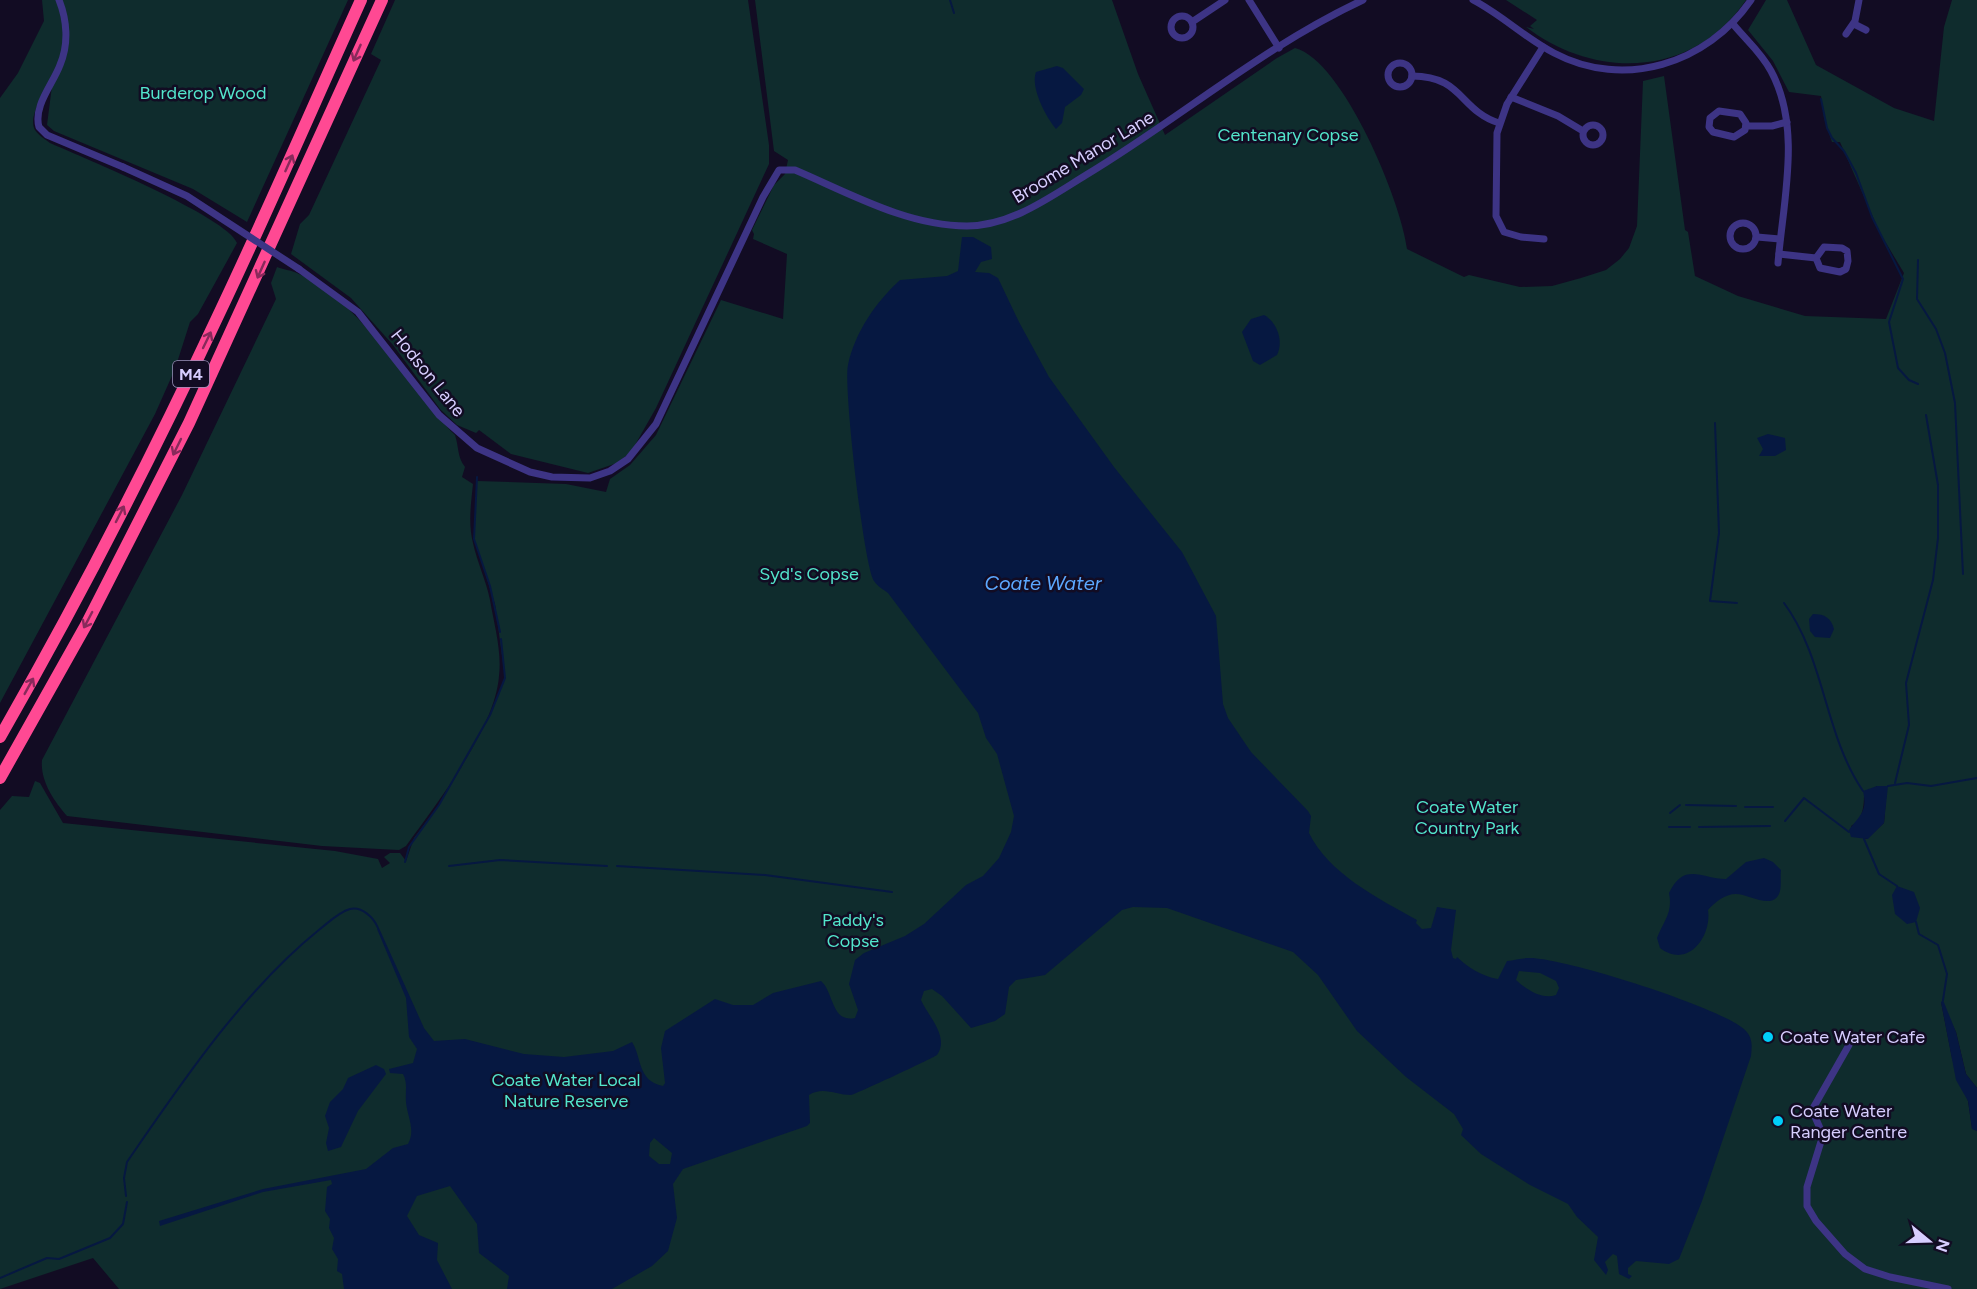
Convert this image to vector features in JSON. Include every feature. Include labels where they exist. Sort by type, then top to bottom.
[{"type":"highway","name":"M4","points":[[0,737],[73,605],[175,407],[249,252],[362,0]]},
{"type":"highway","name":"M4","points":[[0,778],[86,625],[184,433],[239,319],[382,0]]},
{"type":"street","name":"Hodson Lane","points":[[59,0],[65,21],[65,47],[61,63],[39,109],[39,127],[48,135],[187,195],[299,269],[358,312],[439,415],[477,448],[530,472],[552,477],[590,478],[620,465],[636,451],[651,432],[770,183],[779,170],[795,170]]},
{"type":"street","points":[[1192,22],[1225,0]]},
{"type":"street","points":[[1249,0],[1279,48]]},
{"type":"street","name":"Broome Manor Lane","points":[[795,170],[917,219],[950,226],[994,223],[1042,201],[1140,142],[1279,48],[1363,0]]},
{"type":"street","points":[[1473,0],[1563,58],[1592,67],[1639,70],[1658,67],[1691,55],[1722,35],[1751,0]]},
{"type":"street","points":[[1846,34],[1854,24],[1859,0]]},
{"type":"street","points":[[1733,24],[1758,50],[1772,72],[1787,122],[1788,140],[1778,263]]},
{"type":"street","points":[[1854,24],[1866,30]]},
{"type":"street","points":[[1543,47],[1511,97],[1499,123],[1496,142],[1498,222],[1508,234],[1544,239]]},
{"type":"street","points":[[1412,76],[1428,77],[1445,82],[1455,89],[1478,114],[1499,123]]},
{"type":"street","points":[[1511,97],[1558,116],[1583,131]]},
{"type":"street","points":[[1719,111],[1740,114],[1746,126],[1742,133],[1734,137],[1715,134],[1709,125],[1711,116],[1719,111]]},
{"type":"street","points":[[1746,126],[1772,126],[1787,122]]},
{"type":"street","points":[[1534,228],[1534,238]]},
{"type":"street","points":[[1757,237],[1780,238]]},
{"type":"street","points":[[1824,247],[1842,248],[1848,254],[1848,264],[1840,272],[1824,270],[1819,266],[1816,258],[1824,247]]},
{"type":"street","points":[[1779,254],[1816,258]]},
{"type":"street","points":[[1849,1045],[1812,1110],[1823,1135],[1807,1187],[1808,1211],[1856,1264],[1890,1277],[1948,1289]]},
{"type":"green space","name":"Burderop Wood","points":[[42,0],[348,0],[247,222],[193,189],[54,131],[47,125],[53,78],[38,104],[33,125],[36,132],[50,143],[152,188],[182,204],[228,232],[237,243],[198,314],[190,322],[175,369],[155,414],[0,703],[0,98],[18,73],[44,21]]},
{"type":"green space","points":[[395,0],[748,0],[769,145],[769,164],[656,408],[631,452],[617,463],[588,473],[511,454],[479,430],[476,433],[457,425],[440,409],[393,345],[351,298],[291,254],[300,224],[309,215],[381,60],[371,54]]},
{"type":"green space","points":[[755,0],[1112,0],[1138,74],[1165,135],[1295,48],[1313,58],[1332,78],[1350,105],[1382,168],[1403,228],[1407,249],[1464,277],[1469,275],[1520,287],[1552,286],[1606,270],[1629,248],[1637,226],[1643,81],[1664,76],[1685,230],[1688,232],[1695,276],[1738,296],[1805,316],[1886,319],[1904,273],[1880,233],[1840,142],[1832,142],[1824,118],[1821,96],[1789,92],[1773,61],[1748,30],[1766,0],[1787,0],[1816,65],[1894,108],[1934,121],[1944,27],[1952,0],[1977,0],[1977,1088],[1966,1074],[1956,1032],[1941,1002],[1952,1058],[1968,1101],[1972,1128],[1977,1131],[1977,1289],[119,1289],[93,1258],[0,1289],[0,810],[12,796],[29,797],[35,781],[40,783],[63,823],[335,851],[378,859],[382,868],[390,863],[384,857],[390,853],[400,853],[406,861],[414,838],[439,805],[473,747],[490,715],[505,678],[495,604],[474,539],[477,481],[566,484],[606,492],[610,479],[630,465],[656,435],[721,300],[783,319],[787,254],[753,239],[752,230],[774,185],[785,174],[788,160],[774,151]],"holes":[[[1877,786],[1887,787],[1884,823],[1867,839],[1858,837],[1851,826],[1860,816],[1864,794]]]},
{"type":"green space","points":[[1506,0],[1746,0],[1725,25],[1700,44],[1672,57],[1643,63],[1613,62],[1583,56],[1554,45],[1526,27],[1534,29],[1530,26],[1537,20]]},
{"type":"green space","points":[[277,267],[296,273],[322,287],[363,324],[455,435],[459,456],[465,467],[462,477],[473,484],[470,514],[471,536],[488,593],[499,647],[500,667],[495,697],[487,719],[463,765],[406,846],[399,850],[322,846],[67,816],[53,797],[43,776],[42,760],[182,495],[276,299],[271,283]]},
{"type":"water","points":[[1057,66],[1063,68],[1084,89],[1081,95],[1065,107],[1062,123],[1056,129],[1040,102],[1035,78],[1036,72]]},
{"type":"water","name":"Coate Water","points":[[962,237],[973,237],[991,247],[992,259],[981,262],[975,272],[989,273],[998,278],[1049,377],[1114,467],[1182,552],[1216,616],[1223,704],[1228,718],[1251,752],[1308,811],[1311,816],[1309,833],[1329,861],[1356,884],[1417,920],[1416,923],[1422,929],[1431,928],[1437,907],[1456,910],[1451,950],[1453,958],[1457,957],[1481,974],[1498,979],[1507,961],[1524,958],[1547,960],[1641,985],[1676,997],[1731,1021],[1748,1033],[1751,1042],[1751,1056],[1702,1201],[1679,1259],[1669,1264],[1636,1261],[1628,1268],[1628,1274],[1632,1276],[1629,1279],[1619,1274],[1617,1256],[1613,1254],[1605,1262],[1608,1270],[1606,1275],[1594,1260],[1598,1237],[1577,1217],[1568,1204],[1530,1185],[1481,1154],[1461,1135],[1463,1129],[1454,1114],[1406,1077],[1357,1031],[1318,975],[1293,952],[1167,908],[1133,907],[1122,910],[1045,975],[1016,980],[1009,987],[1005,1014],[995,1021],[971,1028],[942,996],[932,989],[924,991],[921,1000],[941,1041],[937,1055],[851,1095],[824,1091],[814,1092],[809,1095],[810,1123],[807,1126],[683,1169],[673,1184],[677,1218],[668,1251],[652,1266],[612,1289],[507,1289],[509,1276],[479,1253],[477,1224],[450,1186],[417,1196],[407,1216],[419,1235],[438,1243],[437,1260],[452,1289],[344,1289],[342,1274],[337,1271],[338,1259],[332,1249],[334,1238],[329,1228],[330,1219],[325,1211],[327,1187],[332,1184],[331,1180],[263,1192],[160,1226],[159,1221],[263,1189],[366,1169],[393,1148],[408,1144],[411,1128],[405,1081],[403,1074],[390,1073],[389,1069],[413,1063],[417,1049],[409,1037],[406,998],[377,929],[379,928],[424,1028],[434,1041],[465,1039],[524,1054],[564,1057],[613,1051],[632,1042],[644,1074],[663,1086],[665,1083],[661,1048],[665,1031],[715,999],[733,1005],[753,1005],[773,993],[821,981],[841,1016],[855,1018],[858,1010],[849,984],[855,960],[864,953],[905,936],[924,924],[966,885],[983,876],[999,858],[1011,832],[1014,816],[997,754],[986,738],[978,713],[888,593],[874,581],[865,544],[851,438],[848,365],[861,329],[868,318],[900,280],[947,276],[958,271]],"holes":[[[1519,971],[1540,973],[1556,981],[1559,988],[1556,995],[1545,996],[1530,990],[1516,980]],[[654,1138],[672,1153],[670,1164],[659,1164],[649,1156],[650,1143]]]},
{"type":"water","points":[[1264,315],[1276,327],[1280,344],[1277,355],[1260,365],[1253,361],[1242,332],[1251,319]]},
{"type":"water","points":[[1768,434],[1785,438],[1786,450],[1775,456],[1759,456],[1763,449],[1757,438]]},
{"type":"water","points":[[1813,614],[1829,619],[1834,629],[1830,638],[1815,637],[1810,631],[1809,619]]},
{"type":"water","points":[[1877,786],[1888,786],[1884,823],[1868,839],[1851,837],[1849,830],[1863,809],[1863,791]]},
{"type":"water","points":[[1764,858],[1773,862],[1781,870],[1780,891],[1776,899],[1765,901],[1736,894],[1724,897],[1708,910],[1706,930],[1696,947],[1680,955],[1671,954],[1660,948],[1657,938],[1669,911],[1669,893],[1681,877],[1694,874],[1726,879],[1746,862]]},
{"type":"water","points":[[1897,886],[1914,892],[1920,908],[1916,922],[1907,924],[1895,914],[1892,895]]},
{"type":"water","points":[[1943,1000],[1956,1032],[1966,1074],[1977,1088],[1977,1131],[1972,1129],[1968,1101],[1956,1080],[1941,1002]]},
{"type":"water","points":[[376,1065],[384,1069],[386,1074],[358,1111],[341,1147],[328,1151],[326,1143],[329,1128],[325,1116],[330,1102],[343,1089],[348,1078]]},
{"type":"waterway","points":[[950,0],[954,13]]},
{"type":"waterway","points":[[1821,99],[1827,128],[1832,138],[1844,151],[1856,173],[1872,217],[1903,279],[1889,322],[1898,368],[1909,380],[1918,384]]},
{"type":"waterway","points":[[1918,260],[1917,299],[1936,329],[1945,353],[1955,403],[1963,574]]},
{"type":"waterway","points":[[1895,783],[1909,725],[1906,683],[1933,580],[1938,538],[1938,485],[1926,415]]},
{"type":"waterway","points":[[1715,423],[1719,533],[1710,601],[1737,603]]},
{"type":"waterway","points":[[477,477],[474,539],[490,586],[500,632]]},
{"type":"waterway","points":[[1784,603],[1798,625],[1808,648],[1840,745],[1863,791]]},
{"type":"waterway","points":[[405,862],[409,847],[439,805],[490,715],[505,678],[501,639]]},
{"type":"waterway","points":[[1888,786],[1907,783],[1931,786],[1977,778]]},
{"type":"waterway","points":[[1785,821],[1804,798],[1849,832]]},
{"type":"waterway","points":[[1670,813],[1680,805]]},
{"type":"waterway","points":[[1686,805],[1736,806]]},
{"type":"waterway","points":[[1745,807],[1773,807]]},
{"type":"waterway","points":[[1699,827],[1770,826]]},
{"type":"waterway","points":[[1669,827],[1690,827]]},
{"type":"waterway","points":[[1864,839],[1879,874],[1897,886]]},
{"type":"waterway","points":[[449,866],[500,860],[607,866]]},
{"type":"waterway","points":[[617,866],[765,875],[892,892]]},
{"type":"waterway","points":[[126,1196],[124,1178],[127,1162],[192,1069],[240,1008],[266,980],[292,953],[346,910],[363,911],[374,920],[378,928]]},
{"type":"waterway","points":[[1916,922],[1919,934],[1938,945],[1947,974],[1943,1000]]},
{"type":"waterway","points":[[0,1278],[47,1258],[59,1259],[110,1238],[123,1224],[127,1202]]},
{"type":"place","name":"Coate Water Cafe","points":[[1768,1037]]},
{"type":"place","name":"Coate Water Ranger Centre","points":[[1778,1121]]},
{"type":"park label","name":"Centenary Copse","points":[[1288,135]]},
{"type":"park label","name":"Syd's Copse","points":[[809,574]]},
{"type":"park label","name":"Coate Water Country Park","points":[[1467,817]]},
{"type":"park label","name":"Paddy's Copse","points":[[853,930]]},
{"type":"park label","name":"Coate Water Local Nature Reserve","points":[[566,1090]]}]
